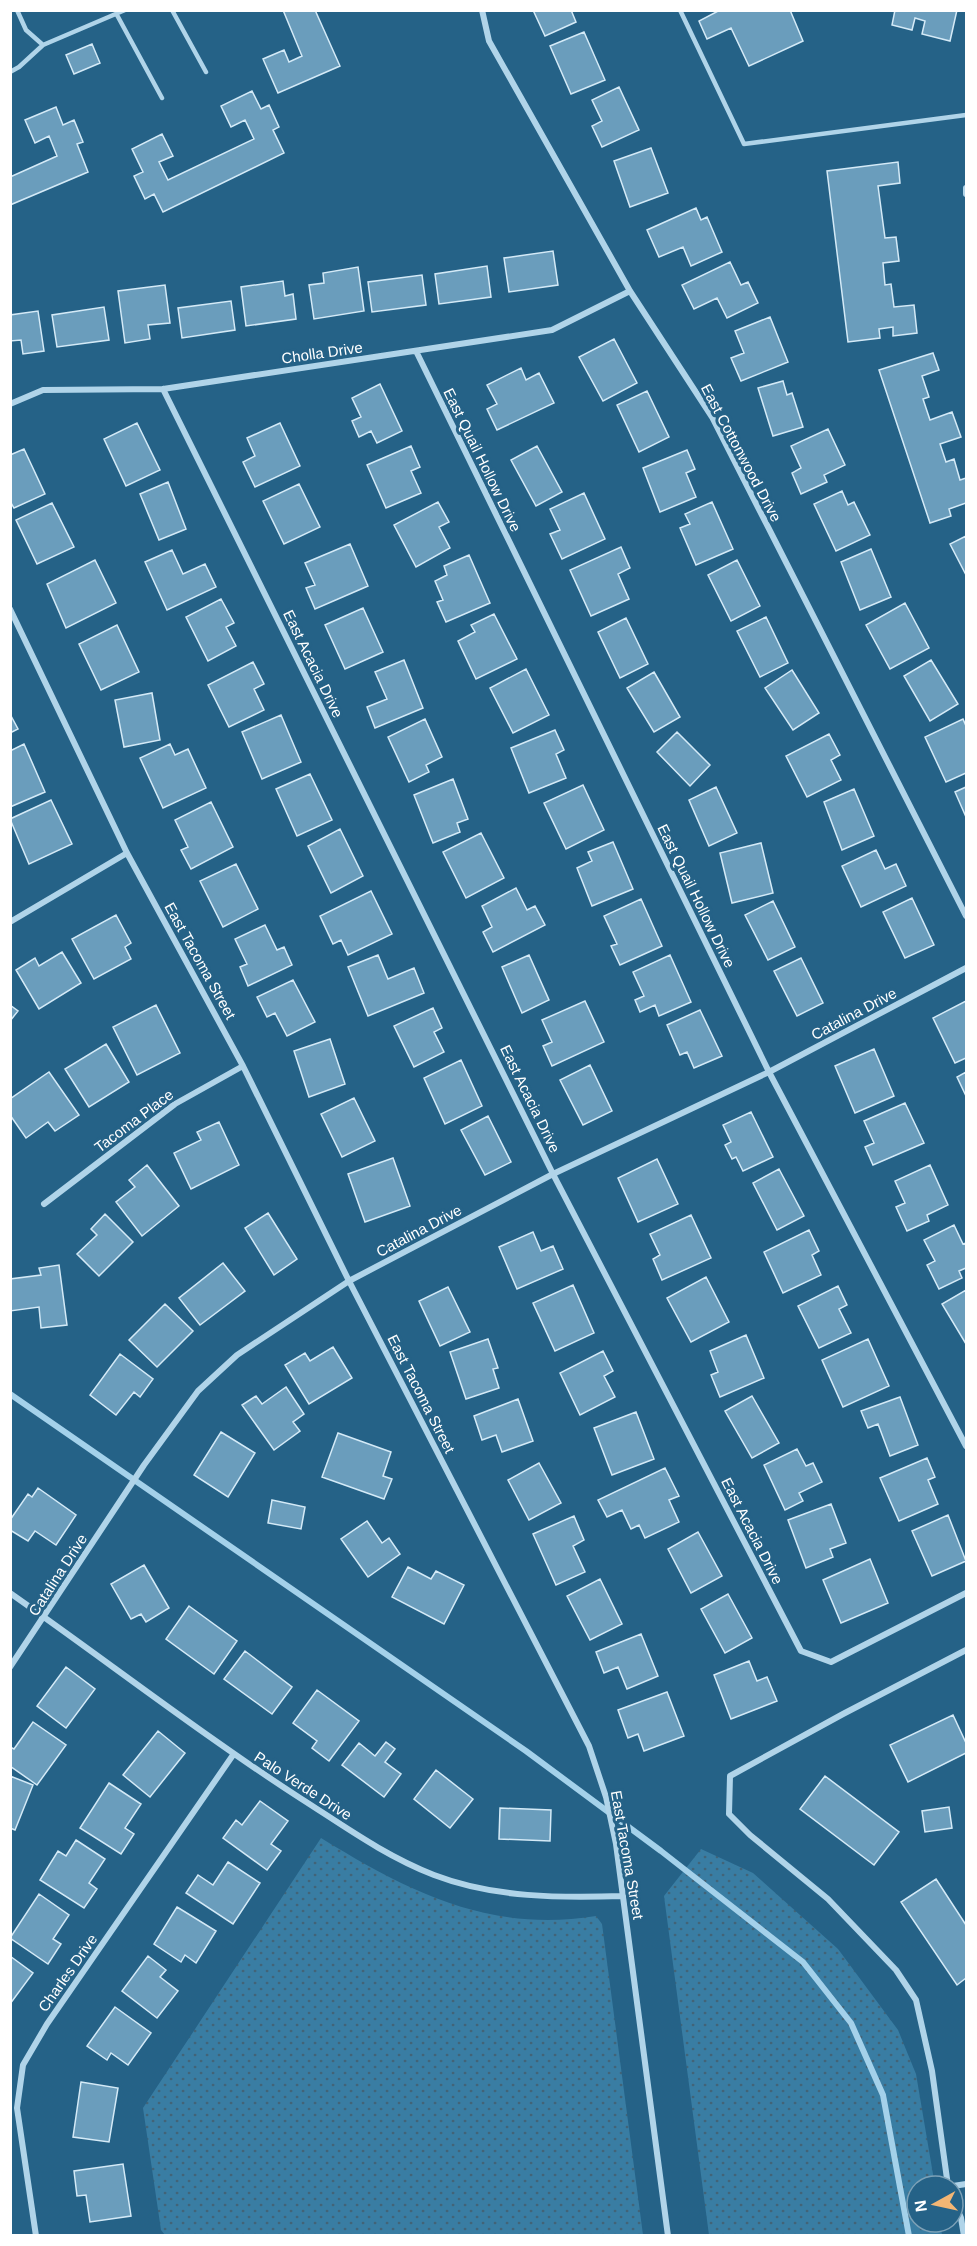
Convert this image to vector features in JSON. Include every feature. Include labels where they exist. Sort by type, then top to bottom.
[{"type":"street","name":"East Cottonwood Drive","points":[[482,10],[489,41],[630,291],[712,417],[966,916]]},
{"type":"street","points":[[966,188],[966,194]]},
{"type":"street","name":"Cholla Drive","points":[[10,404],[43,390],[163,389],[552,330],[630,291]]},
{"type":"street","name":"East Quail Hollow Drive","points":[[416,351],[769,1072],[966,1446]]},
{"type":"street","name":"East Acacia Drive","points":[[163,389],[553,1173],[801,1651],[831,1662],[966,1593]]},
{"type":"street","name":"East Tacoma Street","points":[[10,609],[127,853],[243,1066],[349,1281],[589,1746],[606,1797],[623,1896],[668,2235]]},
{"type":"street","points":[[10,922],[127,853]]},
{"type":"street","name":"Catalina Drive","points":[[10,1667],[144,1465],[198,1391],[237,1355],[349,1281],[553,1173],[769,1072],[966,969]]},
{"type":"street","name":"Tacoma Place","points":[[44,1204],[175,1104],[243,1066]]},
{"type":"street","name":"Palo Verde Drive","points":[[10,1593],[233,1755],[386,1854],[436,1875],[497,1892],[567,1898],[623,1896]]},
{"type":"street","points":[[946,2174],[932,2071],[916,2000],[896,1970],[828,1899],[750,1835],[729,1814],[730,1776],[966,1650]]},
{"type":"street","name":"Charles Drive","points":[[36,2235],[17,2108],[23,2065],[47,2024],[233,1755]]},
{"type":"lane","points":[[17,10],[26,30],[43,45]]},
{"type":"lane","points":[[10,72],[19,68],[43,45],[125,10]]},
{"type":"lane","points":[[172,10],[206,72]]},
{"type":"lane","points":[[680,10],[744,144],[966,115]]},
{"type":"lane","points":[[117,15],[162,98]]},
{"type":"shaded area","points":[[321,1838],[386,1875],[451,1904],[520,1919],[557,1920],[596,1916],[602,1924],[643,2235],[165,2235],[161,2230],[143,2108]]},
{"type":"shaded area","points":[[701,1849],[753,1873],[838,1949],[898,2030],[916,2074],[933,2174],[905,2174],[905,2234],[942,2235],[709,2235],[664,1896]]},
{"type":"building","points":[[283,10],[315,10],[340,66],[278,93],[263,59],[284,50],[289,62],[302,56]]},
{"type":"building","points":[[533,10],[571,10],[576,22],[545,36]]},
{"type":"building","points":[[720,10],[790,10],[803,41],[749,66],[731,28],[707,39],[699,21]]},
{"type":"building","points":[[895,10],[957,10],[950,41],[922,34],[925,21],[915,18],[912,30],[892,25]]},
{"type":"building","points":[[584,32],[605,80],[571,94],[550,46]]},
{"type":"building","points":[[92,44],[100,63],[74,74],[66,55]]},
{"type":"building","points":[[619,87],[639,130],[602,147],[592,126],[602,121],[592,100]]},
{"type":"building","points":[[252,91],[261,109],[269,105],[279,127],[273,130],[284,153],[163,212],[154,194],[145,199],[134,176],[143,172],[132,149],[162,134],[173,156],[159,162],[168,180],[254,139],[245,120],[231,127],[221,106]]},
{"type":"building","points":[[56,107],[63,125],[74,120],[83,142],[77,144],[88,172],[10,205],[10,177],[57,156],[49,136],[35,143],[25,120]]},
{"type":"building","points":[[651,148],[668,193],[630,207],[614,161]]},
{"type":"building","points":[[898,162],[900,183],[878,186],[885,238],[896,237],[899,261],[883,263],[885,285],[891,284],[894,307],[914,305],[917,333],[893,336],[893,327],[879,329],[880,338],[848,342],[827,171]]},
{"type":"building","points":[[696,208],[701,220],[707,217],[722,252],[691,266],[683,247],[659,257],[647,230]]},
{"type":"building","points":[[553,251],[558,285],[509,292],[504,258]]},
{"type":"building","points":[[730,262],[741,285],[748,282],[758,303],[727,318],[717,298],[694,309],[682,285]]},
{"type":"building","points":[[487,266],[491,297],[439,304],[435,274]]},
{"type":"building","points":[[358,267],[364,311],[314,319],[309,285],[324,283],[323,273]]},
{"type":"building","points":[[422,275],[426,305],[372,312],[368,282]]},
{"type":"building","points":[[283,281],[285,296],[293,294],[296,319],[246,326],[241,287]]},
{"type":"building","points":[[165,285],[170,323],[148,325],[150,339],[125,343],[118,291]]},
{"type":"building","points":[[231,301],[235,330],[182,338],[178,308]]},
{"type":"building","points":[[104,307],[109,340],[57,347],[52,315]]},
{"type":"building","points":[[38,311],[44,351],[23,354],[21,340],[10,341],[10,315]]},
{"type":"building","points":[[770,317],[788,362],[741,381],[731,358],[744,353],[735,331]]},
{"type":"building","points":[[614,339],[637,383],[603,401],[579,357]]},
{"type":"building","points":[[933,353],[939,370],[922,376],[929,397],[923,399],[930,420],[952,412],[961,437],[940,444],[946,462],[954,459],[960,480],[966,478],[966,503],[949,509],[951,516],[930,523],[879,370]]},
{"type":"building","points":[[521,368],[526,380],[539,373],[554,403],[497,430],[487,409],[497,404],[487,385]]},
{"type":"building","points":[[783,381],[787,395],[792,393],[803,427],[773,436],[758,388]]},
{"type":"building","points":[[380,384],[402,431],[377,443],[371,431],[359,437],[352,421],[361,417],[352,398]]},
{"type":"building","points":[[647,391],[669,437],[639,452],[617,405]]},
{"type":"building","points":[[137,423],[160,470],[126,486],[104,439]]},
{"type":"building","points":[[280,423],[300,466],[255,487],[243,462],[255,456],[247,438]]},
{"type":"building","points":[[828,429],[845,465],[824,475],[827,482],[801,494],[792,473],[801,468],[791,446]]},
{"type":"building","points":[[411,446],[420,467],[411,471],[421,493],[386,508],[367,465]]},
{"type":"building","points":[[537,446],[562,492],[536,506],[511,460]]},
{"type":"building","points":[[24,449],[45,494],[14,508],[10,501],[10,455]]},
{"type":"building","points":[[687,450],[695,469],[686,473],[696,497],[660,512],[643,468]]},
{"type":"building","points":[[168,482],[186,529],[159,540],[140,494]]},
{"type":"building","points":[[299,484],[320,527],[284,544],[263,501]]},
{"type":"building","points":[[842,491],[848,505],[854,502],[870,535],[836,551],[814,504]]},
{"type":"building","points":[[584,493],[605,539],[562,559],[550,534],[560,530],[550,509]]},
{"type":"building","points":[[438,502],[449,522],[439,527],[450,548],[416,567],[394,525]]},
{"type":"building","points":[[712,502],[733,549],[696,565],[680,528],[690,524],[685,514]]},
{"type":"building","points":[[52,503],[74,547],[37,564],[16,520]]},
{"type":"building","points":[[966,536],[966,575],[950,544]]},
{"type":"building","points":[[350,544],[368,586],[315,609],[306,588],[315,585],[305,563]]},
{"type":"building","points":[[621,547],[630,568],[618,574],[629,599],[591,616],[570,570]]},
{"type":"building","points":[[871,549],[891,597],[860,610],[841,562]]},
{"type":"building","points":[[172,550],[183,574],[205,564],[216,587],[167,610],[145,562]]},
{"type":"building","points":[[469,555],[490,603],[446,622],[437,602],[443,600],[435,581],[447,575],[444,566]]},
{"type":"building","points":[[95,560],[116,603],[66,628],[47,584]]},
{"type":"building","points":[[737,560],[760,606],[731,621],[708,575]]},
{"type":"building","points":[[221,599],[234,623],[226,627],[236,646],[208,661],[186,617]]},
{"type":"building","points":[[905,603],[929,648],[890,669],[866,625]]},
{"type":"building","points":[[363,608],[383,652],[345,669],[325,625]]},
{"type":"building","points":[[494,614],[517,659],[476,679],[458,641],[475,632],[471,625]]},
{"type":"building","points":[[766,617],[788,663],[760,677],[737,631]]},
{"type":"building","points":[[626,618],[648,664],[620,678],[598,632]]},
{"type":"building","points":[[117,625],[139,672],[101,690],[79,644]]},
{"type":"building","points":[[404,660],[423,708],[375,728],[367,707],[387,699],[375,672]]},
{"type":"building","points":[[931,660],[958,704],[930,721],[904,676]]},
{"type":"building","points":[[253,662],[264,684],[254,689],[264,710],[229,727],[208,685]]},
{"type":"building","points":[[526,669],[549,715],[513,733],[490,688]]},
{"type":"building","points":[[792,670],[819,713],[793,730],[765,688]]},
{"type":"building","points":[[654,672],[680,717],[654,732],[627,688]]},
{"type":"building","points":[[152,693],[160,740],[124,747],[115,700]]},
{"type":"building","points":[[10,714],[18,729],[10,733]]},
{"type":"building","points":[[281,715],[301,762],[262,779],[242,732]]},
{"type":"building","points":[[425,719],[442,757],[426,765],[429,772],[409,782],[388,737]]},
{"type":"building","points":[[963,719],[966,726],[966,773],[946,782],[925,737]]},
{"type":"building","points":[[555,730],[564,750],[556,754],[566,778],[529,793],[511,748]]},
{"type":"building","points":[[677,732],[710,765],[690,786],[657,752]]},
{"type":"building","points":[[829,734],[840,755],[831,760],[841,780],[807,797],[786,756]]},
{"type":"building","points":[[24,744],[45,792],[10,807],[10,751]]},
{"type":"building","points":[[170,744],[175,755],[188,749],[206,788],[163,808],[140,758]]},
{"type":"building","points":[[310,774],[332,820],[297,836],[276,789]]},
{"type":"building","points":[[453,779],[468,819],[457,823],[460,832],[433,843],[414,795]]},
{"type":"building","points":[[583,785],[604,830],[566,849],[544,803]]},
{"type":"building","points":[[716,787],[737,833],[709,846],[689,800]]},
{"type":"building","points":[[966,787],[966,817],[955,792]]},
{"type":"building","points":[[854,789],[874,836],[842,850],[824,802]]},
{"type":"building","points":[[51,800],[72,844],[29,864],[10,819]]},
{"type":"building","points":[[211,802],[233,847],[191,869],[181,850],[188,847],[175,820]]},
{"type":"building","points":[[340,829],[363,876],[331,893],[308,846]]},
{"type":"building","points":[[481,833],[504,878],[466,898],[443,852]]},
{"type":"building","points":[[613,842],[633,889],[592,906],[577,868],[592,861],[588,852]]},
{"type":"building","points":[[761,843],[773,893],[732,903],[720,853]]},
{"type":"building","points":[[876,850],[885,869],[896,864],[906,886],[861,907],[842,866]]},
{"type":"building","points":[[236,864],[258,909],[223,927],[200,881]]},
{"type":"building","points":[[516,888],[527,910],[535,906],[545,925],[493,952],[483,932],[492,927],[482,906]]},
{"type":"building","points":[[371,891],[392,934],[348,955],[341,940],[333,944],[320,916]]},
{"type":"building","points":[[912,898],[934,945],[905,958],[883,912]]},
{"type":"building","points":[[641,899],[662,946],[620,965],[611,946],[617,944],[604,916]]},
{"type":"building","points":[[773,901],[795,947],[768,960],[745,915]]},
{"type":"building","points":[[116,915],[131,943],[125,947],[131,959],[94,979],[72,939]]},
{"type":"building","points":[[265,925],[277,950],[284,947],[292,965],[248,986],[240,967],[247,964],[235,939]]},
{"type":"building","points":[[62,952],[81,983],[39,1009],[16,970],[35,958],[39,966]]},
{"type":"building","points":[[378,955],[388,979],[414,968],[424,993],[368,1016],[348,967]]},
{"type":"building","points":[[529,955],[549,1000],[522,1013],[502,967]]},
{"type":"building","points":[[670,955],[691,1002],[659,1016],[655,1005],[640,1012],[635,1000],[644,996],[633,972]]},
{"type":"building","points":[[801,958],[823,1003],[797,1016],[774,971]]},
{"type":"building","points":[[293,980],[315,1022],[287,1036],[275,1013],[267,1017],[257,997]]},
{"type":"building","points":[[585,1001],[604,1042],[552,1066],[543,1046],[552,1042],[542,1020]]},
{"type":"building","points":[[966,1001],[966,1058],[955,1063],[933,1018]]},
{"type":"building","points":[[10,1005],[18,1011],[10,1021]]},
{"type":"building","points":[[156,1005],[180,1053],[137,1075],[113,1027]]},
{"type":"building","points":[[433,1008],[442,1028],[434,1032],[444,1052],[414,1067],[394,1026]]},
{"type":"building","points":[[700,1010],[722,1056],[694,1068],[687,1052],[680,1055],[667,1025]]},
{"type":"building","points":[[330,1039],[345,1084],[309,1097],[294,1051]]},
{"type":"building","points":[[106,1044],[129,1082],[89,1107],[65,1069]]},
{"type":"building","points":[[874,1049],[894,1096],[855,1113],[835,1066]]},
{"type":"building","points":[[461,1060],[482,1106],[445,1124],[424,1078]]},
{"type":"building","points":[[590,1065],[612,1111],[583,1125],[560,1080]]},
{"type":"building","points":[[49,1072],[79,1115],[55,1131],[48,1122],[26,1138],[10,1115],[10,1099]]},
{"type":"building","points":[[966,1072],[966,1096],[957,1077]]},
{"type":"building","points":[[354,1098],[375,1141],[342,1157],[321,1114]]},
{"type":"building","points":[[905,1103],[924,1143],[873,1165],[865,1147],[874,1143],[864,1121]]},
{"type":"building","points":[[751,1112],[773,1157],[743,1171],[736,1157],[732,1159],[725,1145],[731,1142],[723,1125]]},
{"type":"building","points":[[488,1116],[511,1162],[485,1175],[461,1130]]},
{"type":"building","points":[[219,1122],[239,1165],[191,1189],[174,1153],[201,1140],[197,1132]]},
{"type":"building","points":[[393,1158],[410,1206],[365,1222],[348,1174]]},
{"type":"building","points":[[657,1159],[678,1204],[638,1222],[618,1178]]},
{"type":"building","points":[[147,1165],[179,1206],[142,1236],[116,1202],[135,1187],[129,1180]]},
{"type":"building","points":[[930,1165],[948,1205],[927,1215],[929,1221],[907,1231],[896,1207],[905,1203],[895,1181]]},
{"type":"building","points":[[779,1169],[804,1216],[777,1230],[753,1183]]},
{"type":"building","points":[[268,1213],[297,1259],[274,1275],[245,1228]]},
{"type":"building","points":[[105,1214],[133,1242],[99,1276],[77,1254],[97,1235],[91,1229]]},
{"type":"building","points":[[691,1215],[711,1258],[662,1280],[653,1259],[660,1255],[650,1234]]},
{"type":"building","points":[[954,1225],[963,1244],[966,1243],[966,1268],[959,1271],[962,1278],[939,1289],[927,1265],[935,1261],[924,1240]]},
{"type":"building","points":[[809,1230],[819,1251],[812,1255],[821,1275],[783,1293],[764,1252]]},
{"type":"building","points":[[533,1232],[541,1251],[553,1246],[563,1269],[517,1289],[499,1247]]},
{"type":"building","points":[[223,1263],[245,1291],[200,1325],[179,1298]]},
{"type":"building","points":[[59,1265],[67,1325],[41,1328],[39,1307],[10,1311],[10,1279],[41,1275],[39,1268]]},
{"type":"building","points":[[706,1277],[729,1322],[691,1342],[667,1298]]},
{"type":"building","points":[[573,1285],[594,1333],[555,1351],[533,1303]]},
{"type":"building","points":[[838,1286],[847,1305],[839,1309],[851,1333],[819,1348],[798,1306]]},
{"type":"building","points":[[448,1287],[470,1332],[440,1346],[419,1301]]},
{"type":"building","points":[[966,1290],[966,1344],[942,1304]]},
{"type":"building","points":[[165,1304],[193,1331],[157,1367],[129,1340]]},
{"type":"building","points":[[746,1335],[764,1378],[720,1397],[711,1375],[718,1372],[710,1351]]},
{"type":"building","points":[[488,1339],[498,1368],[493,1369],[499,1388],[466,1399],[450,1352]]},
{"type":"building","points":[[868,1339],[889,1386],[843,1407],[822,1360]]},
{"type":"building","points":[[333,1347],[352,1378],[309,1404],[285,1365],[305,1353],[310,1361]]},
{"type":"building","points":[[603,1351],[613,1371],[604,1376],[615,1397],[580,1415],[560,1373]]},
{"type":"building","points":[[120,1354],[153,1379],[140,1397],[134,1392],[116,1415],[90,1395]]},
{"type":"building","points":[[286,1387],[304,1414],[293,1422],[300,1431],[274,1450],[242,1405],[256,1396],[262,1404]]},
{"type":"building","points":[[752,1396],[779,1443],[752,1458],[725,1411]]},
{"type":"building","points":[[900,1397],[918,1445],[890,1456],[878,1424],[868,1428],[861,1411]]},
{"type":"building","points":[[518,1399],[533,1441],[502,1452],[496,1435],[482,1440],[474,1416]]},
{"type":"building","points":[[636,1412],[654,1459],[612,1475],[594,1428]]},
{"type":"building","points":[[221,1432],[255,1453],[228,1497],[194,1475]]},
{"type":"building","points":[[338,1433],[391,1452],[383,1476],[392,1479],[384,1499],[322,1477]]},
{"type":"building","points":[[797,1449],[806,1466],[813,1463],[822,1482],[799,1493],[803,1501],[785,1510],[764,1465]]},
{"type":"building","points":[[927,1458],[935,1477],[928,1480],[938,1504],[899,1521],[880,1478]]},
{"type":"building","points":[[539,1463],[561,1503],[529,1520],[508,1480]]},
{"type":"building","points":[[665,1468],[679,1496],[669,1500],[679,1522],[645,1538],[639,1525],[631,1529],[622,1510],[607,1517],[598,1500]]},
{"type":"building","points":[[38,1488],[76,1515],[56,1545],[35,1531],[28,1541],[10,1530],[10,1520],[28,1494],[32,1497]]},
{"type":"building","points":[[272,1500],[305,1507],[301,1529],[268,1523]]},
{"type":"building","points":[[831,1504],[846,1543],[830,1549],[833,1557],[806,1568],[788,1520]]},
{"type":"building","points":[[948,1515],[966,1561],[932,1576],[912,1531]]},
{"type":"building","points":[[574,1516],[584,1540],[573,1546],[585,1572],[556,1585],[533,1534]]},
{"type":"building","points":[[367,1521],[382,1543],[389,1538],[400,1554],[368,1577],[341,1539]]},
{"type":"building","points":[[698,1532],[722,1576],[691,1593],[668,1549]]},
{"type":"building","points":[[870,1559],[888,1603],[841,1623],[823,1580]]},
{"type":"building","points":[[144,1565],[169,1608],[146,1622],[141,1614],[131,1619],[111,1584]]},
{"type":"building","points":[[408,1567],[431,1579],[436,1571],[464,1585],[444,1624],[392,1597]]},
{"type":"building","points":[[600,1579],[622,1624],[590,1640],[567,1596]]},
{"type":"building","points":[[728,1594],[752,1638],[725,1653],[701,1609]]},
{"type":"building","points":[[189,1606],[237,1641],[214,1674],[166,1639]]},
{"type":"building","points":[[641,1634],[658,1676],[627,1689],[618,1667],[604,1673],[596,1652]]},
{"type":"building","points":[[245,1651],[292,1687],[272,1714],[224,1679]]},
{"type":"building","points":[[749,1661],[757,1681],[767,1677],[777,1701],[731,1719],[714,1675]]},
{"type":"building","points":[[66,1667],[95,1689],[66,1728],[37,1706]]},
{"type":"building","points":[[317,1690],[359,1721],[329,1761],[312,1748],[317,1741],[293,1723]]},
{"type":"building","points":[[667,1692],[684,1736],[644,1751],[638,1734],[628,1738],[618,1710]]},
{"type":"building","points":[[953,1715],[966,1743],[966,1753],[908,1782],[890,1745]]},
{"type":"building","points":[[33,1722],[66,1745],[37,1785],[10,1766],[10,1747],[14,1749]]},
{"type":"building","points":[[158,1731],[185,1753],[150,1797],[123,1775]]},
{"type":"building","points":[[386,1742],[395,1749],[385,1762],[401,1774],[384,1797],[342,1765],[359,1743],[375,1756]]},
{"type":"building","points":[[436,1770],[473,1799],[450,1828],[414,1799]]},
{"type":"building","points":[[10,1776],[33,1785],[15,1830],[10,1828]]},
{"type":"building","points":[[825,1776],[899,1832],[874,1865],[800,1809]]},
{"type":"building","points":[[109,1783],[141,1804],[125,1828],[134,1834],[121,1854],[80,1828]]},
{"type":"building","points":[[260,1801],[288,1821],[271,1844],[281,1851],[267,1870],[223,1838],[236,1820],[242,1825]]},
{"type":"building","points":[[949,1807],[952,1828],[925,1832],[922,1811]]},
{"type":"building","points":[[500,1808],[551,1810],[550,1841],[499,1839]]},
{"type":"building","points":[[76,1840],[105,1859],[89,1883],[97,1889],[84,1908],[40,1880],[58,1851],[66,1856]]},
{"type":"building","points":[[228,1862],[260,1883],[233,1924],[186,1893],[198,1875],[213,1885]]},
{"type":"building","points":[[936,1879],[966,1925],[966,1978],[957,1985],[901,1902]]},
{"type":"building","points":[[39,1894],[69,1915],[53,1939],[61,1944],[48,1964],[10,1938]]},
{"type":"building","points":[[177,1907],[216,1931],[196,1963],[185,1955],[181,1962],[154,1944]]},
{"type":"building","points":[[10,1956],[33,1973],[10,2004]]},
{"type":"building","points":[[148,1956],[166,1970],[160,1977],[178,1991],[157,2018],[122,1991]]},
{"type":"building","points":[[115,2007],[151,2033],[128,2065],[111,2053],[107,2060],[87,2046]]},
{"type":"building","points":[[81,2082],[118,2088],[109,2142],[73,2137]]},
{"type":"building","points":[[123,2164],[131,2216],[90,2222],[86,2195],[77,2196],[74,2171]]},
{"type":"waterway","points":[[10,1394],[526,1751],[661,1851],[803,1962],[851,2023],[883,2095],[909,2236]]}]
